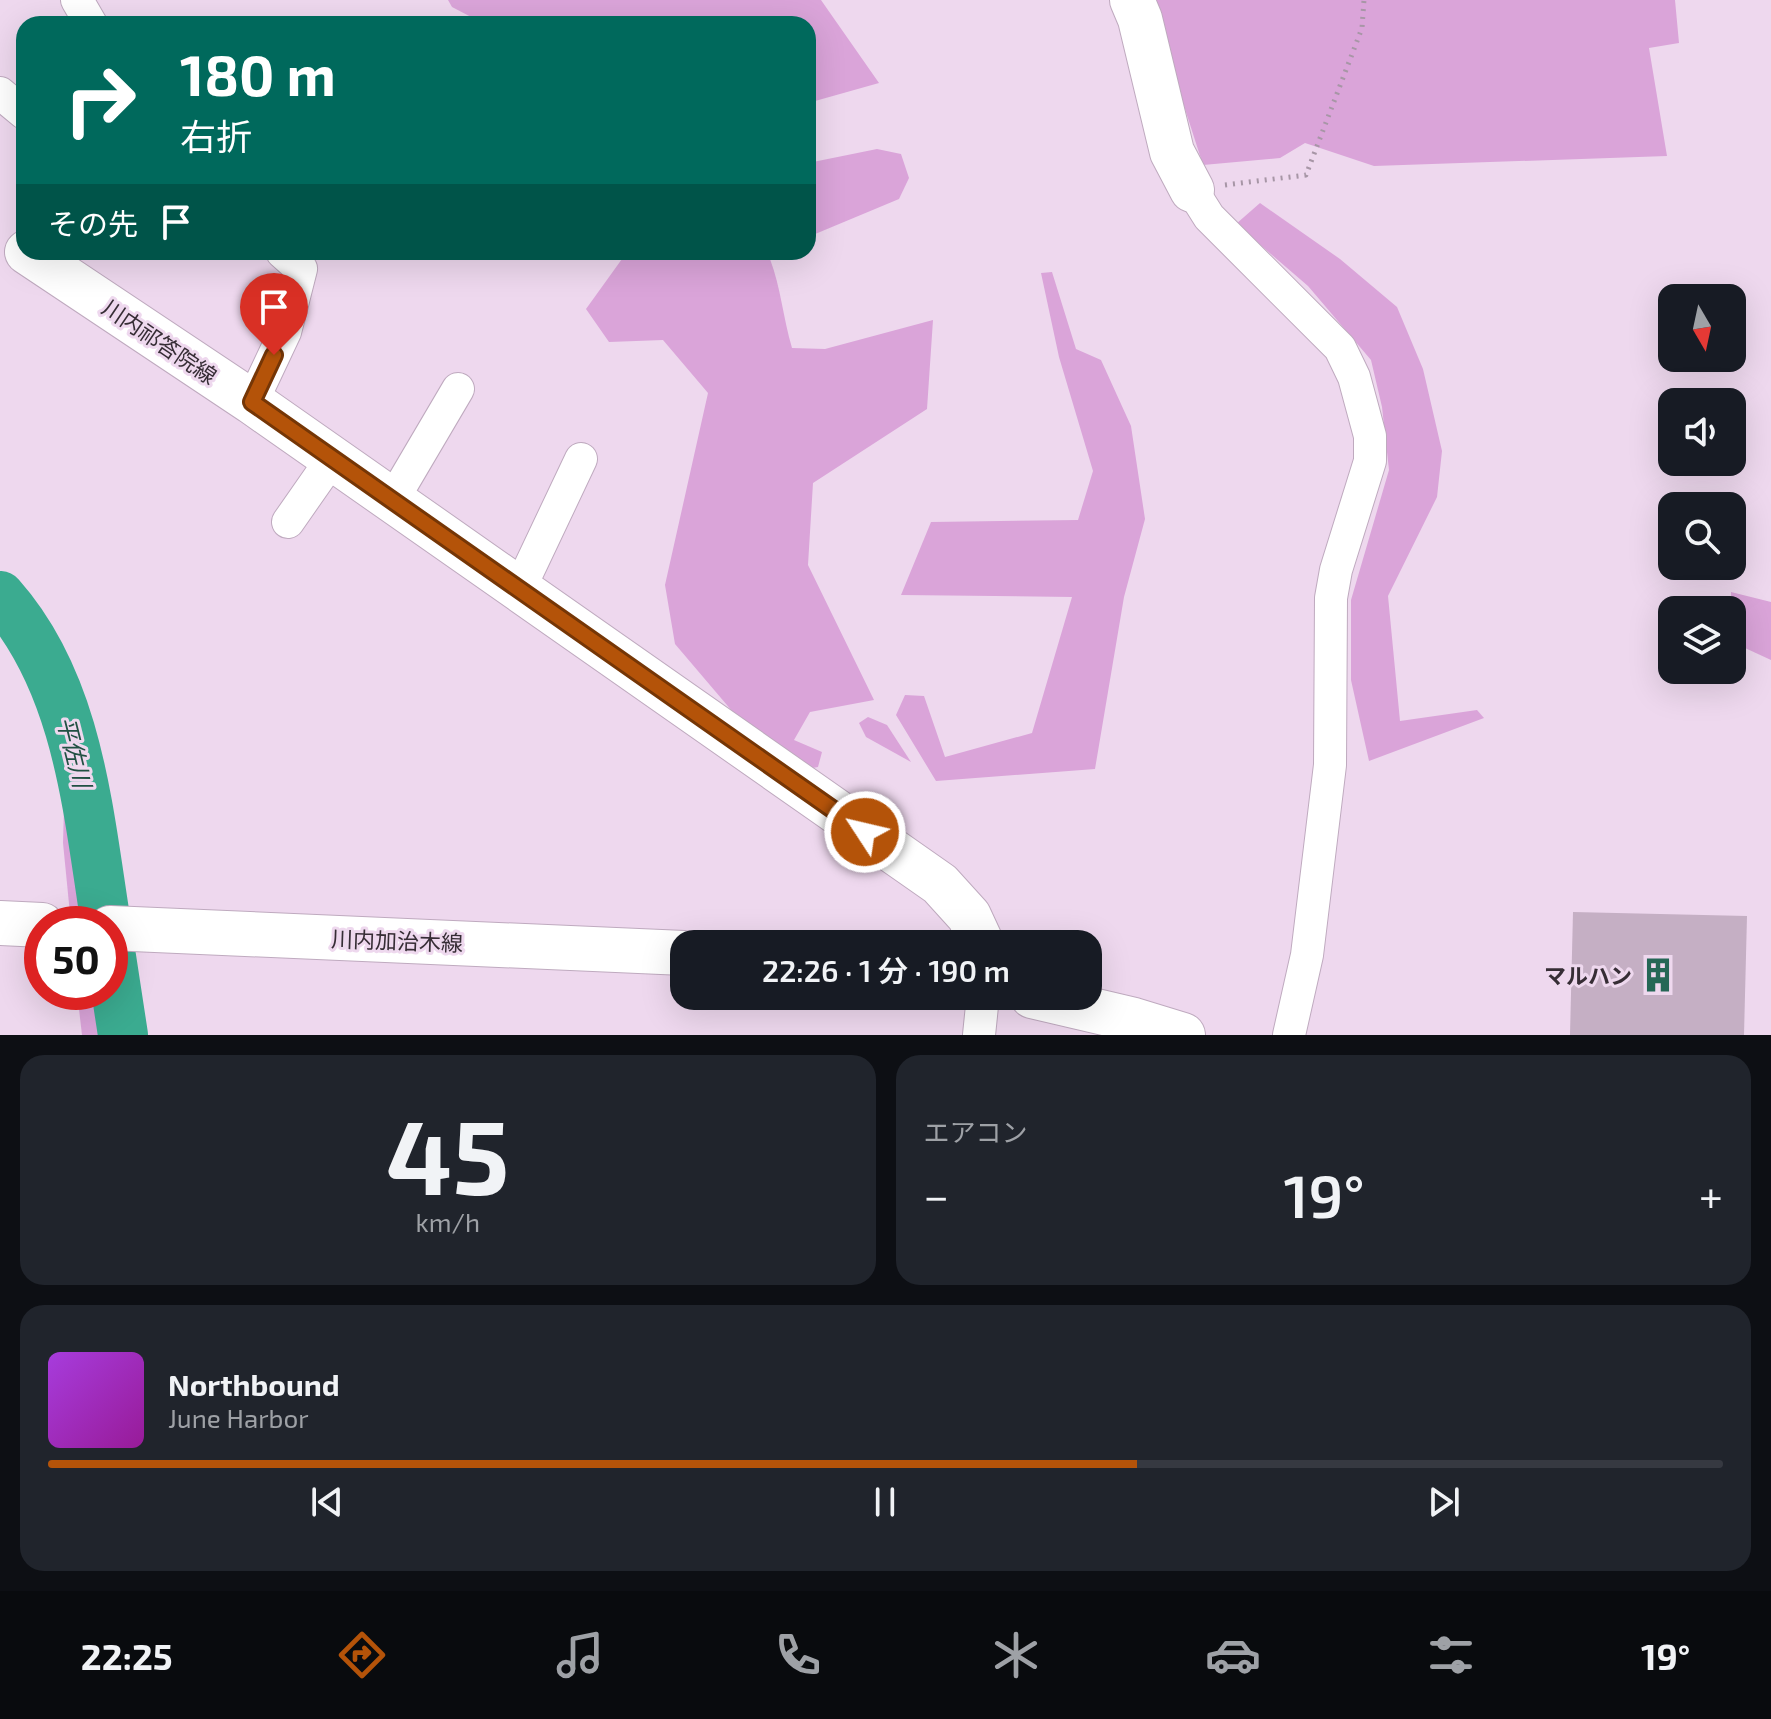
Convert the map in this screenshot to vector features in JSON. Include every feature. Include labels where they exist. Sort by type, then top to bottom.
[{"type":"main road","points":[[1132,0],[1140,19],[1172,152],[1192,190]]},
{"type":"main road","name":"川内祁答院線","points":[[39,260],[252,402],[940,884],[969,916],[976,930]]},
{"type":"main road","points":[[0,923],[24,924]]},
{"type":"main road","name":"川内加治木線","points":[[128,929],[670,952]]},
{"type":"main road","points":[[1086,1010],[1183,1035]]},
{"type":"street","points":[[0,93],[16,106]]},
{"type":"street","points":[[1192,190],[1209,217],[1340,348],[1354,377],[1370,436],[1370,461],[1336,570],[1331,598],[1330,765],[1307,955],[1289,1035]]},
{"type":"street","points":[[252,402],[285,332],[301,269],[291,260]]},
{"type":"street","points":[[392,501],[458,389]]},
{"type":"street","points":[[288,522],[332,459]]},
{"type":"street","points":[[519,590],[581,459]]},
{"type":"street","points":[[979,1035],[982,1010]]},
{"type":"path","points":[[1192,190],[1306,175],[1362,28],[1364,0]]},
{"type":"shaded area","points":[[448,0],[821,0],[879,83],[816,101],[816,16],[469,16],[452,7]]},
{"type":"shaded area","points":[[1150,0],[1675,0],[1679,43],[1649,48],[1667,156],[1374,166],[1305,143],[1280,158],[1203,165]]},
{"type":"shaded area","points":[[877,149],[901,154],[909,178],[899,199],[816,234],[816,161]]},
{"type":"shaded area","points":[[1260,203],[1340,259],[1397,307],[1423,369],[1442,451],[1437,497],[1388,596],[1400,721],[1477,710],[1484,718],[1369,761],[1351,680],[1351,600],[1389,470],[1382,407],[1371,360],[1308,286],[1236,224]]},
{"type":"shaded area","points":[[621,260],[770,260],[792,348],[825,349],[933,320],[927,409],[813,483],[808,565],[874,700],[810,712],[794,740],[822,752],[818,767],[796,771],[755,738],[675,644],[665,585],[708,393],[663,340],[609,342],[586,309]]},
{"type":"shaded area","points":[[1052,272],[1076,349],[1101,360],[1131,426],[1145,519],[1124,597],[1095,769],[936,781],[896,715],[905,695],[924,696],[945,757],[1032,733],[1072,597],[901,595],[931,522],[1078,520],[1093,471],[1059,357],[1041,273]]},
{"type":"shaded area","points":[[1731,592],[1771,602],[1771,660],[1746,648],[1746,596],[1731,596]]},
{"type":"shaded area","points":[[868,717],[887,725],[911,762],[866,737],[859,723]]},
{"type":"shaded area","points":[[64,808],[83,906],[69,906],[63,843]]},
{"type":"shaded area","points":[[79,1010],[103,1010],[108,1035],[82,1035]]},
{"type":"building","name":"マルハン","points":[[1573,912],[1747,916],[1744,1035],[1570,1035]]},
{"type":"waterway","name":"平佐川","points":[[0,596],[26,631],[64,709],[85,794],[103,906]]},
{"type":"waterway","name":"平佐川","points":[[119,1010],[123,1035]]},
{"type":"place","name":"マルハン","points":[[1658,975]]},
{"type":"route","points":[[274,355],[252,402],[865,832]]}]
